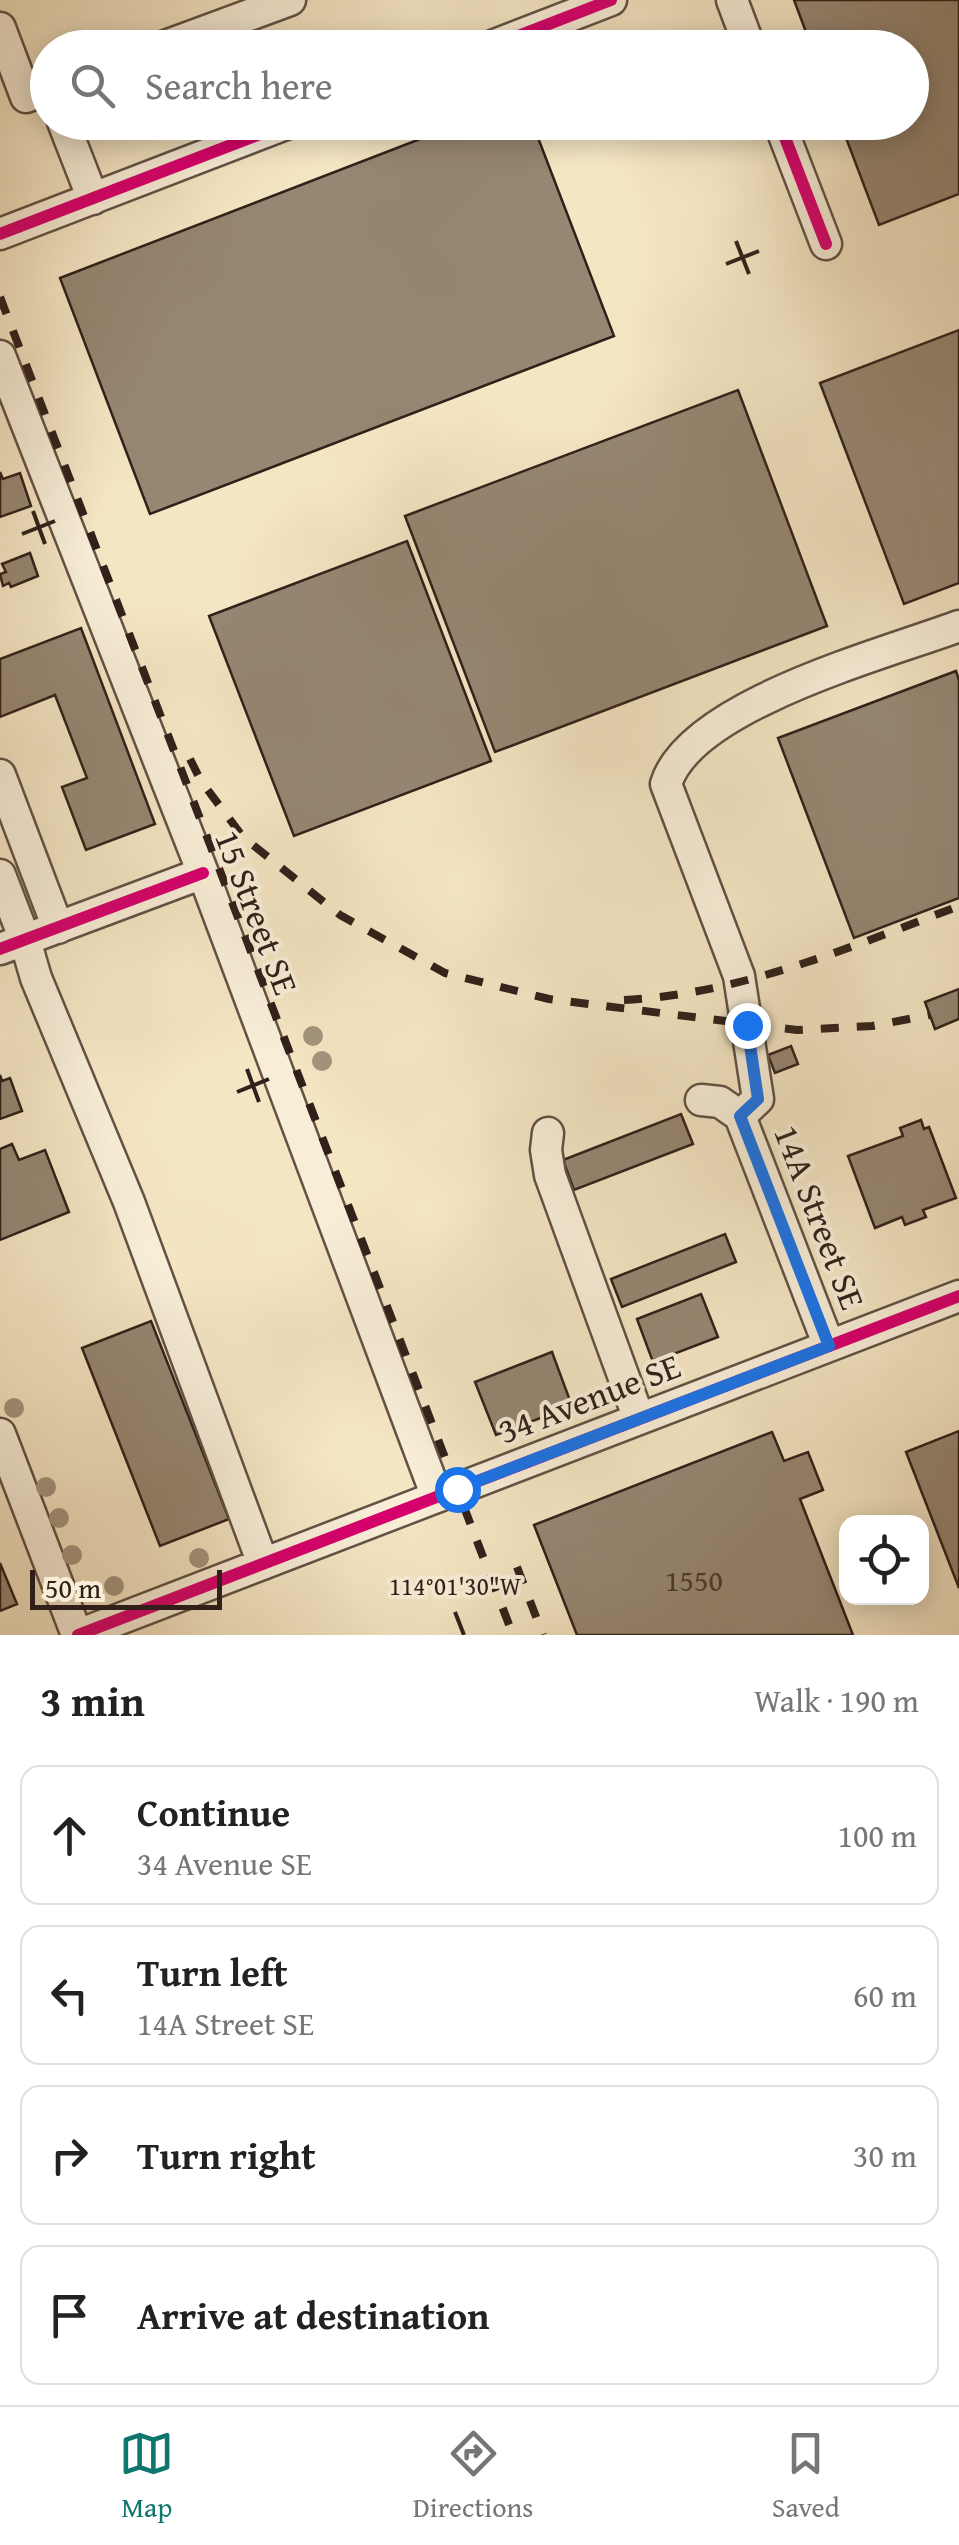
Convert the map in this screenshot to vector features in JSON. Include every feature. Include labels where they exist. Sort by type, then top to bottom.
[{"type":"street","points":[[209,30],[290,0]]},
{"type":"street","points":[[534,30],[611,0]]},
{"type":"street","points":[[732,0],[743,30]]},
{"type":"street","points":[[0,28],[26,97],[30,95]]},
{"type":"street","points":[[71,140],[93,198]]},
{"type":"street","points":[[0,234],[244,140]]},
{"type":"street","points":[[786,140],[826,244]]},
{"type":"street","name":"15 Street SE","points":[[0,356],[203,873],[437,1497]]},
{"type":"street","points":[[701,1100],[720,1102],[740,1116],[758,1099],[739,976],[666,784],[671,768],[690,744],[731,715],[770,695],[959,626]]},
{"type":"street","points":[[0,775],[58,928]]},
{"type":"street","points":[[13,944],[203,873]]},
{"type":"street","points":[[0,875],[13,944],[36,978],[84,1089],[263,1564]]},
{"type":"street","name":"14A Street SE","points":[[740,1116],[829,1346]]},
{"type":"street","points":[[548,1133],[550,1176],[640,1419]]},
{"type":"street","name":"34 Avenue SE","points":[[78,1635],[959,1296]]},
{"type":"street","points":[[0,1434],[78,1635]]},
{"type":"building","points":[[794,0],[959,0],[959,194],[879,225],[847,140],[929,140],[929,30],[805,30]]},
{"type":"building","points":[[417,140],[539,140],[614,336],[150,514],[60,278]]},
{"type":"building","points":[[959,330],[959,583],[904,604],[820,383]]},
{"type":"building","points":[[738,390],[827,626],[495,752],[405,516]]},
{"type":"building","points":[[0,472],[3,479],[20,473],[31,506],[0,517]]},
{"type":"building","points":[[407,541],[491,761],[294,836],[209,616]]},
{"type":"building","points":[[30,553],[38,576],[11,587],[9,583],[3,586],[0,574],[6,572],[2,564]]},
{"type":"building","points":[[81,628],[155,824],[86,850],[62,787],[87,778],[55,695],[0,717],[0,659]]},
{"type":"building","points":[[956,671],[959,898],[854,938],[778,738]]},
{"type":"building","points":[[959,989],[959,1019],[935,1029],[925,1002]]},
{"type":"building","points":[[791,1046],[798,1064],[775,1073],[768,1055]]},
{"type":"building","points":[[0,1075],[2,1081],[10,1078],[22,1111],[0,1119]]},
{"type":"building","points":[[681,1114],[693,1144],[574,1190],[563,1160]]},
{"type":"building","points":[[921,1120],[924,1129],[929,1127],[956,1198],[923,1210],[926,1217],[905,1225],[902,1217],[875,1228],[848,1156],[903,1136],[900,1128]]},
{"type":"building","points":[[12,1144],[19,1160],[45,1150],[69,1212],[0,1240],[0,1149]]},
{"type":"building","points":[[725,1234],[736,1262],[622,1307],[611,1279]]},
{"type":"building","points":[[701,1294],[718,1337],[653,1362],[637,1319]]},
{"type":"building","points":[[151,1321],[229,1519],[160,1546],[82,1348]]},
{"type":"building","points":[[552,1352],[572,1406],[496,1435],[475,1382]]},
{"type":"building","points":[[959,1431],[959,1588],[906,1452]]},
{"type":"building","points":[[772,1432],[784,1461],[808,1452],[823,1490],[800,1499],[853,1635],[577,1635],[534,1525]]},
{"type":"building","points":[[0,1563],[17,1604],[0,1611]]},
{"type":"railway","points":[[0,297],[513,1635]]},
{"type":"railway","points":[[190,759],[201,781],[243,837],[340,915],[445,973],[549,999],[797,1030],[872,1026],[930,1015]]},
{"type":"railway","points":[[624,1000],[711,989],[753,978],[959,906]]},
{"type":"railway","points":[[517,1567],[543,1635]]},
{"type":"cycle path","points":[[534,30],[611,0]]},
{"type":"cycle path","points":[[0,234],[244,140]]},
{"type":"cycle path","points":[[786,140],[826,244]]},
{"type":"cycle path","points":[[0,949],[203,873]]},
{"type":"cycle path","points":[[78,1635],[959,1296]]},
{"type":"route","points":[[457,1489],[829,1346],[740,1116],[758,1099],[747,1025]]}]
